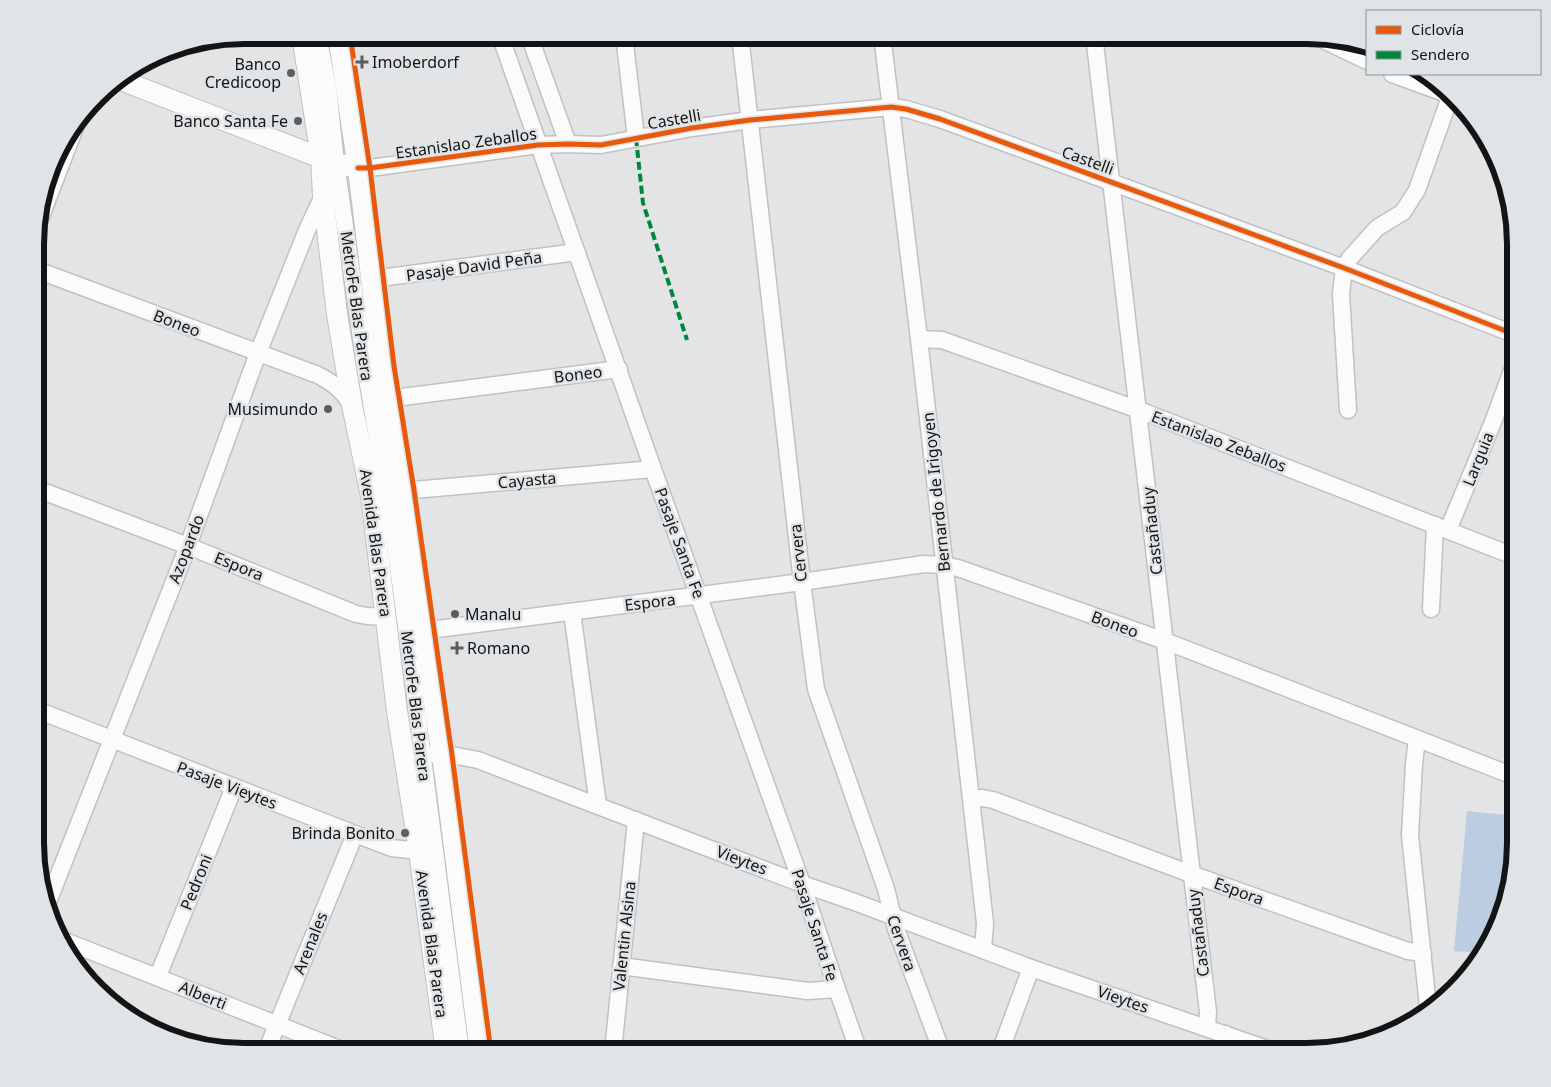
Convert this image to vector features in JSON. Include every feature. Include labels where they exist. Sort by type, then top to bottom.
[{"type":"main road","name":"Avenida Blas Parera","points":[[304,44],[328,160],[323,196],[337,314],[364,367],[388,399],[422,631],[420,851],[445,1043]]},
{"type":"main road","name":"Avenida Blas Parera","points":[[339,44],[372,279],[364,367],[352,405],[371,496],[387,618],[422,754],[478,1043]]},
{"type":"main road","name":"Estanislao Zeballos","points":[[126,82],[328,160],[358,168]]},
{"type":"street","name":"MetroFe Blas Parera","points":[[320,44],[328,88],[328,160],[393,531],[461,1043]]},
{"type":"street","name":"Pasaje Santa Fe","points":[[503,44],[857,1043]]},
{"type":"street","points":[[532,44],[568,144]]},
{"type":"street","points":[[625,44],[636,138]]},
{"type":"street","name":"Cervera","points":[[741,44],[802,582],[816,689],[886,889],[893,916],[939,1043]]},
{"type":"street","name":"Bernardo de Irigoyen","points":[[883,44],[972,799],[985,923],[983,950]]},
{"type":"street","name":"Castañaduy","points":[[1095,44],[1208,1012],[1207,1027]]},
{"type":"street","points":[[1334,45],[1366,61]]},
{"type":"street","points":[[1395,75],[1435,90]]},
{"type":"street","points":[[1348,410],[1341,294],[1344,268],[1350,258],[1377,228],[1403,212],[1409,204],[1416,190],[1448,101]]},
{"type":"street","name":"Castelli","points":[[636,138],[750,120],[891,107],[906,109],[940,119],[1344,268],[1507,331]]},
{"type":"street","name":"Estanislao Zeballos","points":[[358,168],[370,168],[538,145],[601,145],[636,138]]},
{"type":"street","points":[[52,188],[65,153]]},
{"type":"street","name":"Azopardo","points":[[51,895],[188,546],[258,353],[307,230],[323,196]]},
{"type":"street","name":"Pasaje David Peña","points":[[372,279],[577,252]]},
{"type":"street","name":"Boneo","points":[[44,273],[318,375],[339,388],[352,405]]},
{"type":"street","name":"Estanislao Zeballos","points":[[919,339],[942,340],[1139,410],[1507,553]]},
{"type":"street","name":"Boneo","points":[[318,375],[342,376],[364,367]]},
{"type":"street","name":"Boneo","points":[[388,399],[619,369]]},
{"type":"street","name":"Larguia","points":[[1441,527],[1480,454],[1507,384]]},
{"type":"street","name":"Cayasta","points":[[402,491],[653,469]]},
{"type":"street","name":"Espora","points":[[44,492],[188,546],[356,614],[387,618]]},
{"type":"street","points":[[1431,609],[1441,527]]},
{"type":"street","name":"Boneo","points":[[699,596],[924,564],[944,564],[1165,641],[1507,774]]},
{"type":"street","name":"Espora","points":[[422,631],[699,596]]},
{"type":"street","points":[[572,612],[598,805]]},
{"type":"street","name":"Pasaje Vieytes","points":[[44,713],[392,848],[420,851]]},
{"type":"street","points":[[1418,739],[1414,764],[1410,835],[1428,1003]]},
{"type":"street","name":"Vieytes","points":[[422,754],[478,760],[802,884],[852,900],[1031,968],[1251,1043]]},
{"type":"street","name":"Pedroni","points":[[158,976],[234,787]]},
{"type":"street","name":"Espora","points":[[972,799],[993,800],[1191,874],[1408,951],[1423,953]]},
{"type":"street","name":"Valentin Alsina","points":[[614,1043],[636,820]]},
{"type":"street","name":"Arenales","points":[[269,1043],[355,834]]},
{"type":"street","name":"Alberti","points":[[71,943],[323,1043]]},
{"type":"street","points":[[621,966],[808,991],[837,989]]},
{"type":"street","points":[[1003,1043],[1031,968]]},
{"type":"street","points":[[1223,1043],[1226,1034]]},
{"type":"shaded area","points":[[1467,811],[1507,815],[1506,869],[1497,908],[1487,932],[1475,952],[1454,951]]},
{"type":"marked path","points":[[636,138],[643,203],[687,340]]},
{"type":"cycle path","points":[[351,44],[370,168],[394,366],[452,755],[490,1043]]},
{"type":"cycle path","points":[[358,168],[370,168],[538,145],[601,145],[692,128],[750,120],[891,107],[906,109],[940,119],[1344,268],[1507,331]]},
{"type":"place","name":"Imoberdorf","points":[[362,62]]},
{"type":"place","name":"Banco Credicoop","points":[[291,73]]},
{"type":"place","name":"Banco Santa Fe","points":[[298,121]]},
{"type":"place","name":"Musimundo","points":[[328,409]]},
{"type":"place","name":"Manalu","points":[[455,614]]},
{"type":"place","name":"Romano","points":[[457,648]]},
{"type":"place","name":"Brinda Bonito","points":[[405,833]]}]
